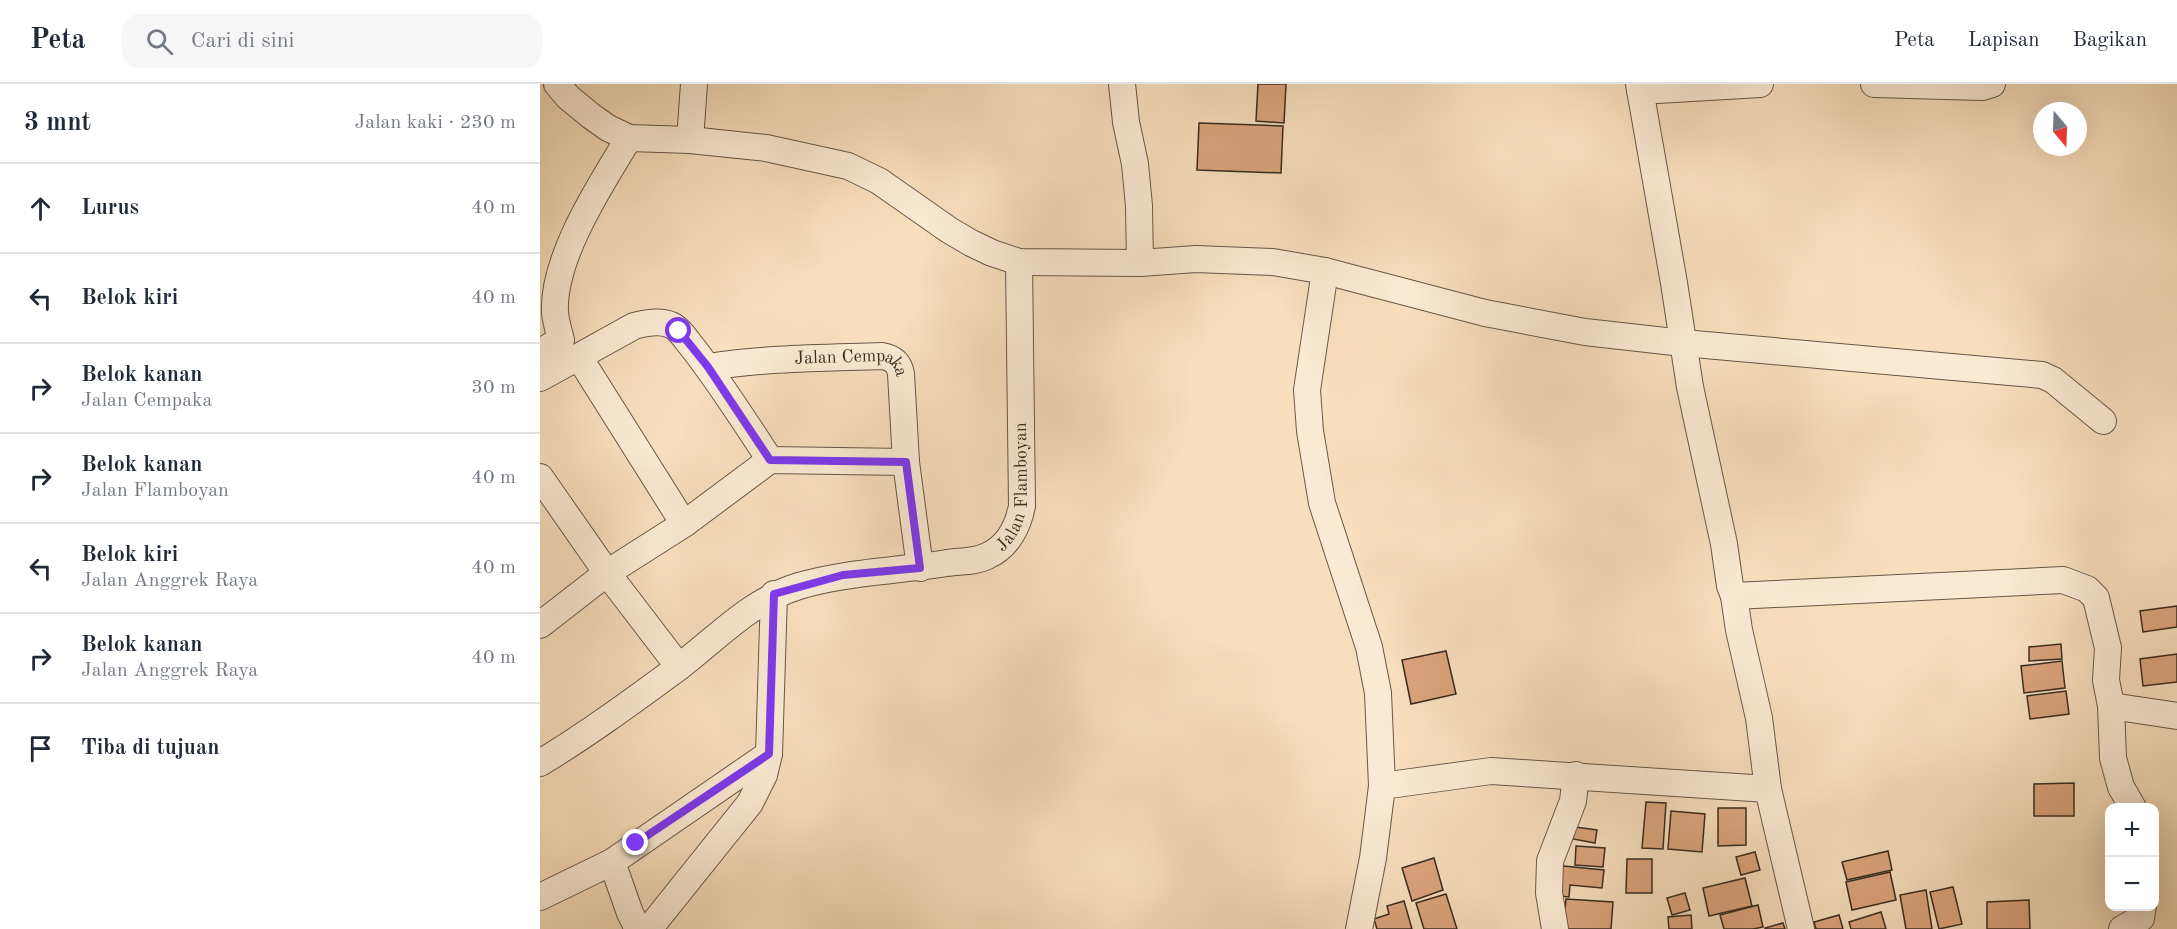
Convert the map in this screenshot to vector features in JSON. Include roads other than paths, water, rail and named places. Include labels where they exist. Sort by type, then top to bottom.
[{"type":"street","points":[[557,84],[568,97],[591,116],[628,138],[690,140],[766,148],[848,166],[879,182],[956,235],[992,253],[1019,262],[1140,263],[1196,259],[1273,262],[1325,271],[1485,313],[1585,332],[2042,375],[2052,380],[2103,421]]},
{"type":"street","points":[[690,140],[694,84]]},
{"type":"street","points":[[1122,84],[1126,122],[1135,164],[1139,206],[1140,263]]},
{"type":"street","points":[[1760,84],[1640,88],[1698,425],[1759,718],[1768,789],[1801,929]]},
{"type":"street","points":[[1874,84],[1982,87],[1992,84]]},
{"type":"street","points":[[540,352],[561,340],[555,313],[565,255],[593,198],[628,138]]},
{"type":"street","name":"Jalan Flamboyan","points":[[540,763],[565,748],[679,667],[774,594],[843,575],[920,568],[986,557],[1001,548],[1018,523],[1022,506],[1019,262]]},
{"type":"street","points":[[1325,271],[1307,390],[1311,431],[1322,503],[1369,647],[1378,693],[1382,786],[1375,849],[1359,929]]},
{"type":"street","points":[[540,378],[634,326],[659,322],[671,325],[679,331],[708,367],[770,460]]},
{"type":"street","points":[[579,357],[684,524]]},
{"type":"street","name":"Jalan Cempaka","points":[[708,367],[774,359],[891,357],[900,367],[901,374],[906,462],[920,568]]},
{"type":"street","points":[[540,625],[607,573],[684,524],[770,460],[906,462]]},
{"type":"street","points":[[540,477],[607,573],[679,667]]},
{"type":"street","points":[[1734,596],[2063,580],[2087,589],[2096,598],[2108,648],[2106,680],[2111,706],[2113,758],[2121,788],[2130,803]]},
{"type":"street","points":[[649,929],[750,803],[764,775],[769,754],[774,594]]},
{"type":"street","points":[[2111,706],[2177,716]]},
{"type":"street","points":[[540,897],[612,862],[769,754]]},
{"type":"street","points":[[1382,786],[1491,771],[1768,789]]},
{"type":"street","points":[[1555,929],[1549,893],[1550,861],[1573,801],[1576,775]]},
{"type":"street","points":[[612,862],[638,929]]}]
